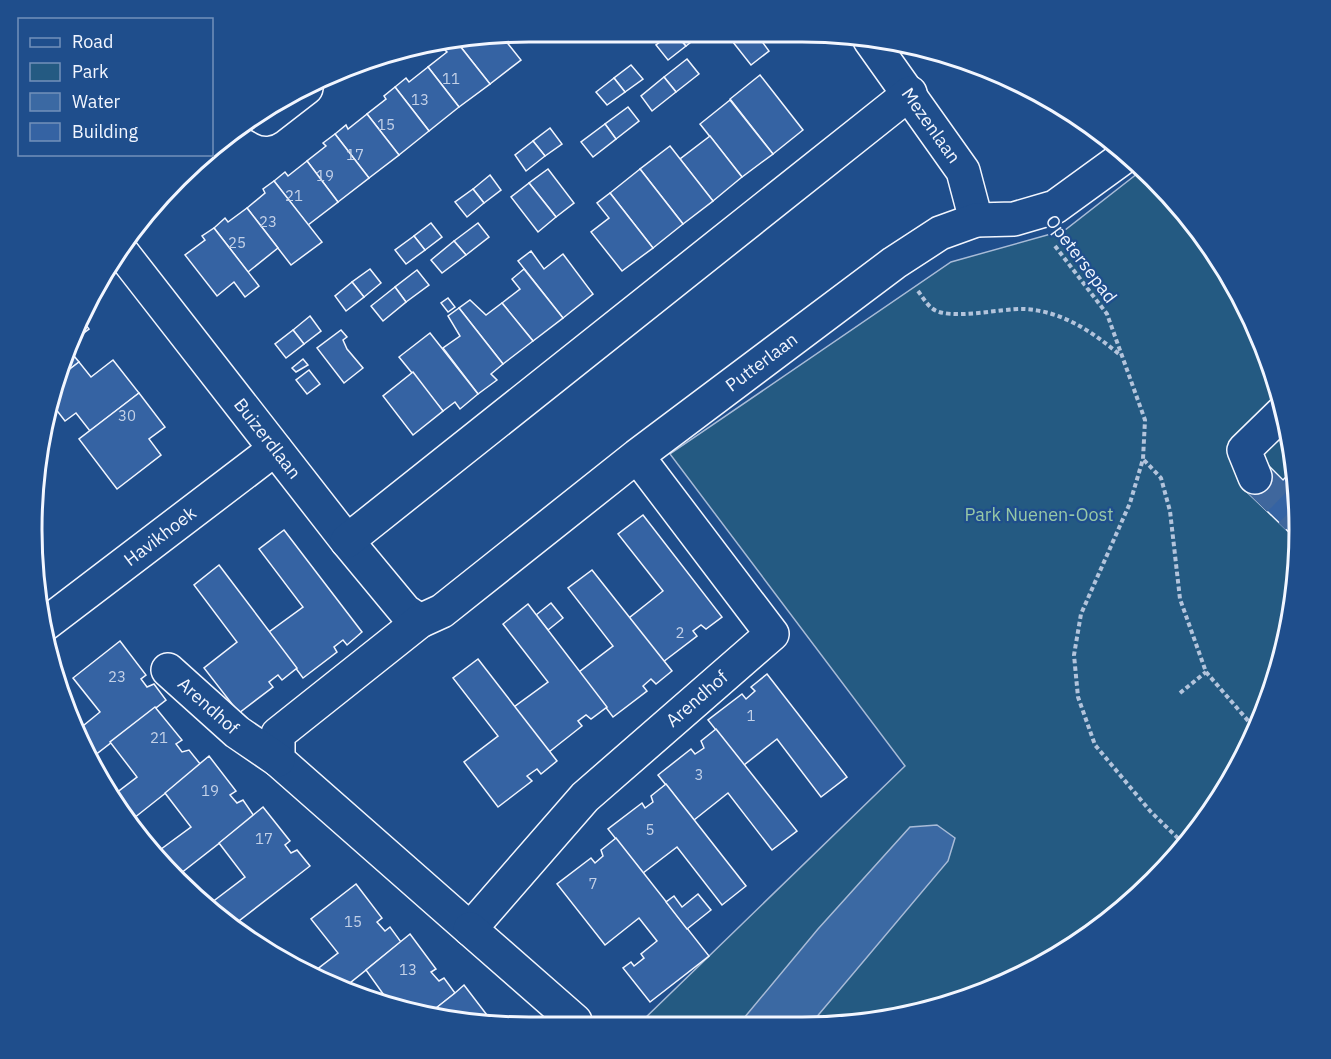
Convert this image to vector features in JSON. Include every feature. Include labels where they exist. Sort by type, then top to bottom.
[{"type":"street","name":"Mezenlaan","points":[[876,48],[963,171],[976,220]]},
{"type":"street","points":[[347,541],[910,93]]},
{"type":"street","name":"Putterlaan","points":[[420,621],[442,611],[637,456],[894,263],[940,233],[976,220],[1014,219],[1055,207],[1119,160]]},
{"type":"street","name":"Buizerdlaan","points":[[126,257],[347,541],[405,611],[420,621]]},
{"type":"street","points":[[1255,477],[1244,450],[1276,419]]},
{"type":"street","name":"Havikhoek","points":[[50,620],[275,449]]},
{"type":"street","name":"Arendhof","points":[[470,928],[585,797],[772,634],[637,456]]},
{"type":"street","points":[[278,760],[278,735],[420,621]]},
{"type":"street","name":"Arendhof","points":[[168,670],[237,732],[278,760],[570,1017]]},
{"type":"path","name":"Opetersepad","points":[[1031,214],[1107,314],[1145,420],[1143,459],[1130,502],[1081,614],[1074,655],[1078,697],[1095,745],[1151,812],[1178,838]]},
{"type":"path","name":"Opetersepad","points":[[894,263],[933,309],[949,315],[1026,309],[1067,318],[1092,331],[1120,354]]},
{"type":"path","points":[[1143,459],[1161,478],[1170,511],[1180,599],[1206,672],[1249,722]]},
{"type":"path","points":[[1180,693],[1206,672]]},
{"type":"green space","name":"Park Nuenen-Oost","points":[[1136,175],[1168,208],[1207,259],[1239,314],[1263,373],[1280,434],[1285,466],[1288,498],[1288,561],[1280,625],[1272,656],[1252,716],[1239,745],[1207,800],[1168,851],[1146,874],[1123,896],[1072,935],[1017,967],[958,991],[897,1008],[865,1013],[802,1017],[646,1017],[905,766],[670,454],[951,262],[1065,230]]},
{"type":"water","points":[[937,825],[955,838],[948,861],[817,1017],[745,1017],[818,929],[910,827]]},
{"type":"building","points":[[660,42],[682,42],[686,46],[668,60],[656,45]]},
{"type":"building","points":[[733,42],[762,42],[769,51],[751,65]]},
{"type":"building","points":[[507,43],[521,60],[490,84],[461,47]]},
{"type":"building","points":[[461,47],[490,84],[459,107],[428,67],[447,52],[444,49]]},
{"type":"building","points":[[687,59],[699,74],[676,92],[664,77]]},
{"type":"building","points":[[631,65],[643,79],[625,92],[614,78]]},
{"type":"building","points":[[428,67],[459,107],[429,131],[395,87],[406,78],[409,82]]},
{"type":"building","points":[[760,75],[803,130],[773,154],[730,99]]},
{"type":"building","points":[[664,77],[676,92],[652,111],[641,96]]},
{"type":"building","points":[[614,78],[625,92],[607,105],[596,92]]},
{"type":"building","points":[[395,87],[429,131],[399,155],[367,114],[386,99],[384,96]]},
{"type":"building","points":[[730,100],[773,154],[742,177],[700,124]]},
{"type":"building","points":[[628,107],[639,121],[616,139],[605,124]]},
{"type":"building","points":[[367,114],[399,155],[369,178],[335,134],[346,125],[348,129]]},
{"type":"building","points":[[605,124],[616,139],[593,157],[581,142]]},
{"type":"building","points":[[550,128],[562,144],[545,156],[533,141]]},
{"type":"building","points":[[335,134],[369,178],[338,202],[307,161],[326,146],[323,143]]},
{"type":"building","points":[[710,136],[742,177],[713,201],[680,159]]},
{"type":"building","points":[[533,141],[545,156],[526,171],[515,155]]},
{"type":"building","points":[[670,146],[713,201],[683,224],[640,169]]},
{"type":"building","points":[[307,161],[338,202],[308,225],[274,181],[285,172],[288,176]]},
{"type":"building","points":[[548,169],[574,203],[556,217],[529,183]]},
{"type":"building","points":[[640,169],[683,224],[653,248],[610,193]]},
{"type":"building","points":[[490,175],[501,190],[484,203],[473,189]]},
{"type":"building","points":[[274,181],[322,242],[291,265],[247,208],[265,193],[263,189]]},
{"type":"building","points":[[529,183],[556,217],[538,232],[511,197]]},
{"type":"building","points":[[473,189],[484,203],[467,217],[455,202]]},
{"type":"building","points":[[610,193],[653,248],[622,271],[591,232],[609,218],[597,203]]},
{"type":"building","points":[[247,208],[278,248],[248,272],[214,228],[225,218],[228,222]]},
{"type":"building","points":[[431,223],[442,237],[425,250],[414,236]]},
{"type":"building","points":[[478,223],[489,237],[466,255],[454,241]]},
{"type":"building","points":[[214,228],[259,286],[245,297],[234,282],[217,296],[185,255],[205,240],[202,236]]},
{"type":"building","points":[[414,236],[425,250],[406,264],[395,250]]},
{"type":"building","points":[[454,241],[466,255],[442,273],[431,260]]},
{"type":"building","points":[[531,251],[544,269],[563,254],[593,294],[563,318],[518,261]]},
{"type":"building","points":[[370,269],[381,283],[364,297],[352,282]]},
{"type":"building","points":[[524,269],[563,318],[533,341],[502,303],[520,289],[512,279]]},
{"type":"building","points":[[417,270],[429,285],[406,302],[395,287]]},
{"type":"building","points":[[352,282],[364,297],[346,311],[335,296]]},
{"type":"building","points":[[395,287],[406,302],[383,321],[371,306]]},
{"type":"building","points":[[448,298],[455,307],[448,312],[441,303]]},
{"type":"building","points":[[470,300],[486,315],[502,303],[533,341],[503,364],[459,308]]},
{"type":"building","points":[[459,308],[503,364],[491,374],[497,380],[478,394],[443,348],[460,336],[448,316]]},
{"type":"building","points":[[310,316],[321,331],[304,344],[293,330]]},
{"type":"building","points":[[293,330],[304,344],[286,358],[275,344]]},
{"type":"building","points":[[341,330],[347,337],[343,340],[347,349],[363,368],[344,383],[317,348]]},
{"type":"building","points":[[430,333],[478,394],[460,409],[455,402],[443,411],[399,357]]},
{"type":"building","points":[[74,356],[79,362],[69,369]]},
{"type":"building","points":[[303,359],[308,365],[296,372],[292,368]]},
{"type":"building","points":[[113,360],[139,393],[90,431],[76,413],[65,421],[57,411],[69,369],[79,362],[91,377]]},
{"type":"building","points":[[309,370],[320,384],[307,394],[296,380]]},
{"type":"building","points":[[413,372],[443,411],[413,435],[383,396]]},
{"type":"building","points":[[139,393],[165,427],[149,439],[161,455],[117,489],[79,439]]},
{"type":"building","points":[[1266,463],[1283,480],[1286,477],[1289,532],[1244,489],[1243,485]]},
{"type":"building","points":[[643,515],[722,617],[706,629],[701,625],[693,631],[697,636],[663,662],[629,618],[663,591],[618,534]]},
{"type":"building","points":[[284,530],[362,632],[347,645],[343,640],[334,647],[337,652],[303,678],[269,632],[303,607],[259,549]]},
{"type":"building","points":[[219,565],[297,668],[282,680],[278,675],[269,682],[273,687],[239,713],[204,668],[237,642],[194,585]]},
{"type":"building","points":[[592,570],[672,671],[656,684],[651,679],[643,686],[647,691],[613,717],[579,672],[613,646],[568,588]]},
{"type":"building","points":[[551,603],[563,618],[548,630],[536,615]]},
{"type":"building","points":[[528,604],[607,707],[591,719],[586,715],[578,721],[582,726],[549,752],[514,707],[548,682],[503,624]]},
{"type":"building","points":[[120,641],[146,675],[141,679],[147,687],[154,684],[166,700],[97,754],[83,726],[100,712],[73,678]]},
{"type":"building","points":[[478,659],[557,761],[541,774],[537,769],[527,776],[532,781],[498,807],[464,762],[498,736],[453,678]]},
{"type":"building","points":[[767,674],[847,777],[821,797],[777,739],[744,765],[708,720],[742,694],[746,699],[755,691],[751,687]]},
{"type":"building","points":[[155,707],[182,740],[176,744],[182,752],[189,750],[201,765],[136,816],[118,791],[137,777],[110,742]]},
{"type":"building","points":[[716,729],[797,831],[772,850],[728,793],[694,820],[658,775],[691,749],[695,754],[704,748],[701,741]]},
{"type":"building","points":[[209,756],[236,791],[230,795],[237,803],[243,800],[254,816],[183,872],[161,849],[191,827],[165,793]]},
{"type":"building","points":[[666,784],[746,886],[722,905],[677,847],[643,873],[608,829],[642,803],[645,808],[653,802],[651,796]]},
{"type":"building","points":[[263,807],[290,841],[285,845],[291,853],[297,850],[310,866],[239,921],[214,901],[245,877],[219,843]]},
{"type":"building","points":[[616,838],[709,956],[650,1002],[623,968],[631,962],[634,966],[644,958],[641,954],[657,941],[639,918],[605,945],[557,884],[591,858],[595,863],[603,856],[601,850]]},
{"type":"building","points":[[356,884],[382,918],[377,922],[385,931],[390,927],[401,942],[350,983],[318,969],[338,953],[311,919]]},
{"type":"building","points":[[698,894],[711,910],[687,929],[666,902],[674,896],[682,907]]},
{"type":"building","points":[[410,934],[436,969],[431,972],[439,981],[444,978],[455,993],[436,1008],[403,1000],[383,994],[366,970]]},
{"type":"building","points":[[464,985],[487,1015],[436,1008]]},
{"type":"tunnel","points":[[1255,477],[1288,510]]}]
